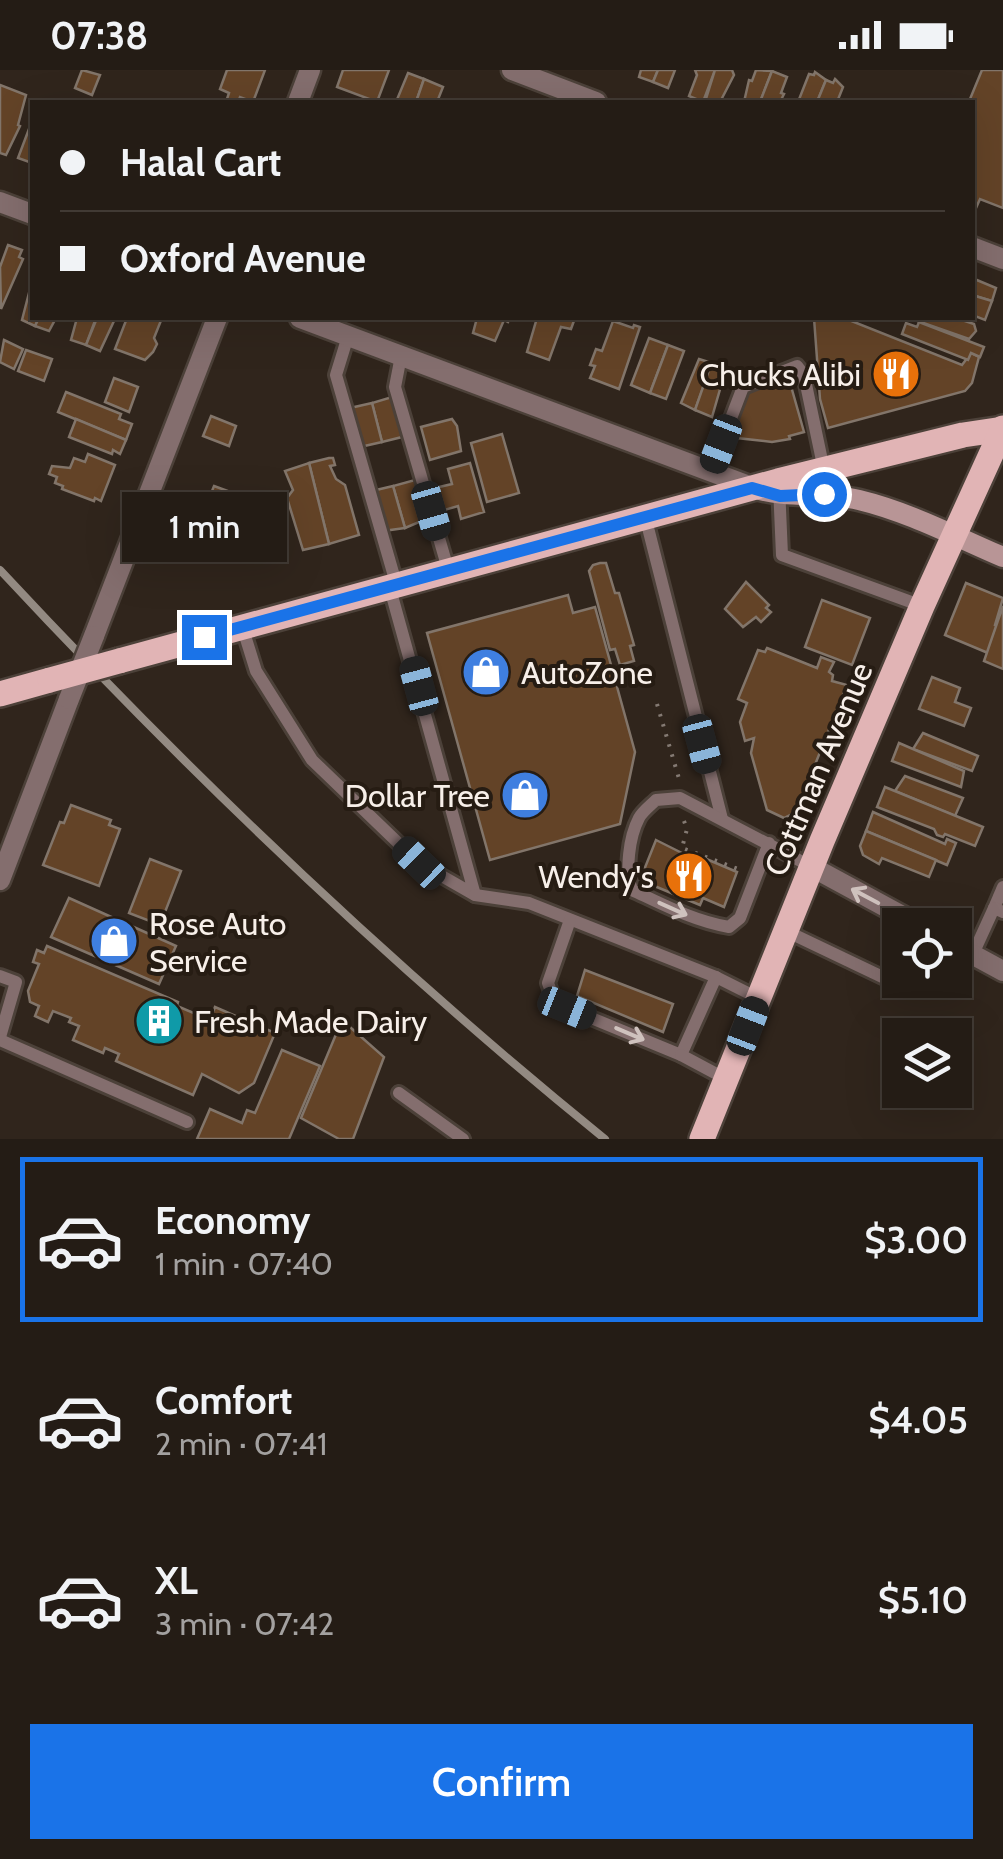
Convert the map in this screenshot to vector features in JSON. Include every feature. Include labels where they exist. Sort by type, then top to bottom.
[{"type":"main road","points":[[779,488],[824,470],[1003,428]]},
{"type":"main road","name":"Cottman Avenue","points":[[702,1139],[922,606],[1003,428]]},
{"type":"main road","points":[[0,694],[752,488],[860,500],[1003,557]]},
{"type":"street","points":[[299,100],[310,70]]},
{"type":"street","points":[[512,70],[591,100]]},
{"type":"street","points":[[0,202],[30,213]]},
{"type":"street","points":[[975,248],[1003,259]]},
{"type":"street","points":[[0,880],[5,853],[80,672],[216,320]]},
{"type":"street","points":[[305,320],[752,488]]},
{"type":"street","points":[[812,866],[888,908]]},
{"type":"street","points":[[972,954],[1003,971]]},
{"type":"lane","points":[[348,336],[336,374],[476,895]]},
{"type":"lane","points":[[400,356],[394,387],[448,569]]},
{"type":"lane","points":[[710,473],[743,387],[796,366],[804,375],[824,470]]},
{"type":"lane","points":[[779,488],[782,555],[922,606]]},
{"type":"lane","points":[[644,516],[722,819]]},
{"type":"lane","points":[[242,626],[256,671],[312,760],[419,863],[476,895],[529,903],[716,977],[758,998]]},
{"type":"lane","points":[[769,842],[740,918],[729,927],[706,923],[632,890],[629,881],[629,860],[639,818],[656,800],[683,792],[722,819],[769,842],[812,866]]},
{"type":"lane","points":[[972,940],[999,910],[1003,887]]},
{"type":"lane","points":[[570,920],[548,983],[553,997],[567,1008],[681,1055],[726,1079]]},
{"type":"lane","points":[[786,931],[882,977]]},
{"type":"lane","points":[[0,976],[16,982],[0,1038],[187,1122]]},
{"type":"lane","points":[[681,1055],[716,977]]},
{"type":"lane","points":[[399,1093],[463,1139]]},
{"type":"path","points":[[658,704],[683,792]]},
{"type":"path","points":[[680,818],[687,825],[682,848],[738,870],[740,866]]},
{"type":"building","points":[[82,70],[100,75],[92,95],[75,88]]},
{"type":"building","points":[[227,70],[265,70],[254,100],[227,99],[229,93],[220,89]]},
{"type":"building","points":[[343,70],[389,70],[378,100],[337,87]]},
{"type":"building","points":[[641,70],[658,70],[653,82],[639,77]]},
{"type":"building","points":[[658,70],[675,70],[668,88],[653,82]]},
{"type":"building","points":[[695,70],[715,70],[704,100],[689,96],[697,75]]},
{"type":"building","points":[[715,70],[732,70],[734,75],[721,100],[706,100]]},
{"type":"building","points":[[756,70],[772,71],[761,100],[744,100],[749,80],[752,81]]},
{"type":"building","points":[[982,70],[1003,70],[1003,208],[980,199],[975,208],[975,100],[970,99]]},
{"type":"building","points":[[772,71],[787,77],[781,100],[761,100]]},
{"type":"building","points":[[815,72],[826,80],[818,100],[799,100],[809,74]]},
{"type":"building","points":[[408,73],[424,79],[417,100],[397,100]]},
{"type":"building","points":[[424,79],[443,87],[438,100],[417,100]]},
{"type":"building","points":[[835,79],[843,87],[838,100],[818,100],[826,80],[833,83]]},
{"type":"building","points":[[0,85],[26,95],[20,126],[6,155],[0,153]]},
{"type":"building","points":[[30,126],[30,162],[18,158]]},
{"type":"building","points":[[8,245],[22,250],[19,257],[23,259],[1,309],[0,267]]},
{"type":"building","points":[[975,279],[996,288],[992,301],[975,296]]},
{"type":"building","points":[[30,289],[30,320],[38,320],[35,326],[22,320]]},
{"type":"building","points":[[975,296],[992,301],[985,320],[975,316]]},
{"type":"building","points":[[38,320],[55,320],[49,331],[35,326]]},
{"type":"building","points":[[76,320],[95,320],[86,345],[71,340]]},
{"type":"building","points":[[96,320],[114,320],[100,351],[86,345]]},
{"type":"building","points":[[126,320],[161,320],[154,338],[157,344],[145,360],[115,349]]},
{"type":"building","points":[[476,320],[504,320],[495,341],[473,333]]},
{"type":"building","points":[[536,320],[574,320],[571,329],[561,327],[549,360],[527,352]]},
{"type":"building","name":"Chucks Alibi","points":[[814,320],[849,320],[962,365],[971,353],[979,357],[972,383],[965,391],[828,428],[820,399]]},
{"type":"building","points":[[915,320],[962,320],[974,324],[976,331],[969,339]]},
{"type":"building","points":[[613,321],[640,327],[619,389],[590,378],[596,349],[602,351]]},
{"type":"building","points":[[919,322],[984,347],[980,357],[971,353],[968,360],[902,334],[906,323],[917,327]]},
{"type":"building","points":[[649,338],[668,345],[650,393],[631,385]]},
{"type":"building","points":[[4,340],[23,349],[14,369],[0,362]]},
{"type":"building","points":[[668,345],[684,351],[666,399],[650,393]]},
{"type":"building","points":[[26,350],[52,359],[44,381],[18,371]]},
{"type":"building","points":[[699,359],[712,363],[695,410],[681,403]]},
{"type":"building","points":[[710,367],[725,372],[712,417],[695,410]]},
{"type":"building","points":[[114,378],[138,387],[129,412],[105,402]]},
{"type":"building","points":[[789,379],[804,432],[772,442],[737,438],[734,427],[747,392]]},
{"type":"building","points":[[66,392],[121,414],[119,419],[132,424],[126,440],[58,412]]},
{"type":"building","points":[[392,397],[402,437],[382,442],[372,403]]},
{"type":"building","points":[[372,403],[382,442],[360,447],[350,408]]},
{"type":"building","points":[[211,416],[236,426],[229,446],[203,436]]},
{"type":"building","points":[[76,419],[126,440],[120,454],[69,437]]},
{"type":"building","points":[[452,419],[461,451],[430,460],[421,427]]},
{"type":"building","points":[[502,434],[519,493],[487,502],[471,443]]},
{"type":"building","points":[[88,454],[115,465],[101,501],[62,489],[55,483],[57,477],[49,474],[52,466],[70,468],[74,458],[85,462]]},
{"type":"building","points":[[333,458],[335,465],[330,466],[336,479],[345,485],[359,535],[329,544],[309,463]]},
{"type":"building","points":[[309,463],[329,544],[303,550],[287,498],[293,490],[285,471]]},
{"type":"building","points":[[470,463],[484,512],[461,519],[458,506],[441,511],[435,488],[452,484],[448,469]]},
{"type":"building","points":[[415,480],[424,520],[405,528],[393,486]]},
{"type":"building","points":[[214,486],[263,504],[256,522],[261,524],[259,529],[254,527],[251,534],[202,516]]},
{"type":"building","points":[[393,486],[405,528],[383,531],[372,491]]},
{"type":"building","points":[[606,563],[615,593],[619,593],[634,645],[630,646],[634,661],[620,665],[615,649],[610,650],[589,571]]},
{"type":"building","points":[[746,582],[771,612],[761,622],[756,617],[743,627],[725,609]]},
{"type":"building","points":[[966,583],[1003,598],[988,653],[945,635]]},
{"type":"building","points":[[568,595],[573,613],[595,607],[635,752],[620,824],[490,860],[427,633]]},
{"type":"building","points":[[822,600],[870,618],[852,665],[805,647]]},
{"type":"building","points":[[1003,606],[1003,669],[984,661]]},
{"type":"building","points":[[767,648],[817,668],[821,657],[834,662],[829,672],[832,681],[847,685],[796,812],[784,818],[767,810],[751,753],[754,738],[745,741],[740,722],[747,703],[738,699],[758,650],[765,652]]},
{"type":"building","points":[[932,677],[960,688],[955,702],[971,708],[964,726],[919,709]]},
{"type":"building","points":[[923,733],[978,756],[972,771],[913,749]]},
{"type":"building","points":[[899,743],[964,771],[961,787],[892,761]]},
{"type":"building","points":[[905,776],[963,798],[955,816],[895,791]]},
{"type":"building","points":[[885,787],[983,827],[975,846],[945,834],[937,835],[934,829],[877,807]]},
{"type":"building","points":[[71,805],[111,820],[109,825],[120,829],[99,886],[43,865]]},
{"type":"building","points":[[873,812],[945,844],[947,839],[956,843],[947,865],[866,831]]},
{"type":"building","points":[[866,831],[936,860],[929,877],[882,858],[879,864],[863,855],[860,846]]},
{"type":"building","name":"Wendy's","points":[[656,840],[702,863],[704,858],[737,872],[724,907],[703,898],[700,905],[640,880]]},
{"type":"building","points":[[150,859],[181,871],[160,925],[129,913]]},
{"type":"building","name":"Rose Auto Service","points":[[69,898],[176,946],[159,984],[51,937]]},
{"type":"building","name":"Fresh Made Dairy","points":[[47,946],[178,1002],[177,1006],[210,1020],[215,1007],[275,1033],[254,1083],[239,1093],[202,1074],[193,1095],[116,1061],[119,1054],[105,1048],[103,1053],[73,1040],[79,1026],[69,1022],[71,1018],[53,1011],[48,1022],[35,1016],[39,1006],[30,1002],[28,991],[39,964],[33,962],[37,950],[44,953]]},
{"type":"building","points":[[585,970],[673,1004],[663,1032],[577,996]]},
{"type":"building","points":[[342,1020],[384,1057],[353,1139],[339,1139],[301,1118]]},
{"type":"building","points":[[282,1050],[320,1066],[289,1139],[197,1139],[210,1109],[242,1123],[247,1110],[255,1113]]},
{"type":"railway","points":[[0,570],[144,720],[292,865],[446,1005],[605,1139]]},
{"type":"place","name":"Chucks Alibi","points":[[896,374]]},
{"type":"place","name":"AutoZone","points":[[486,672]]},
{"type":"place","name":"Dollar Tree","points":[[525,795]]},
{"type":"place","name":"Wendy's","points":[[689,876]]},
{"type":"place","name":"Rose Auto Service","points":[[114,941]]},
{"type":"place","name":"Fresh Made Dairy","points":[[159,1021]]},
{"type":"route","points":[[204,637],[752,488],[780,496],[824,494]]}]
